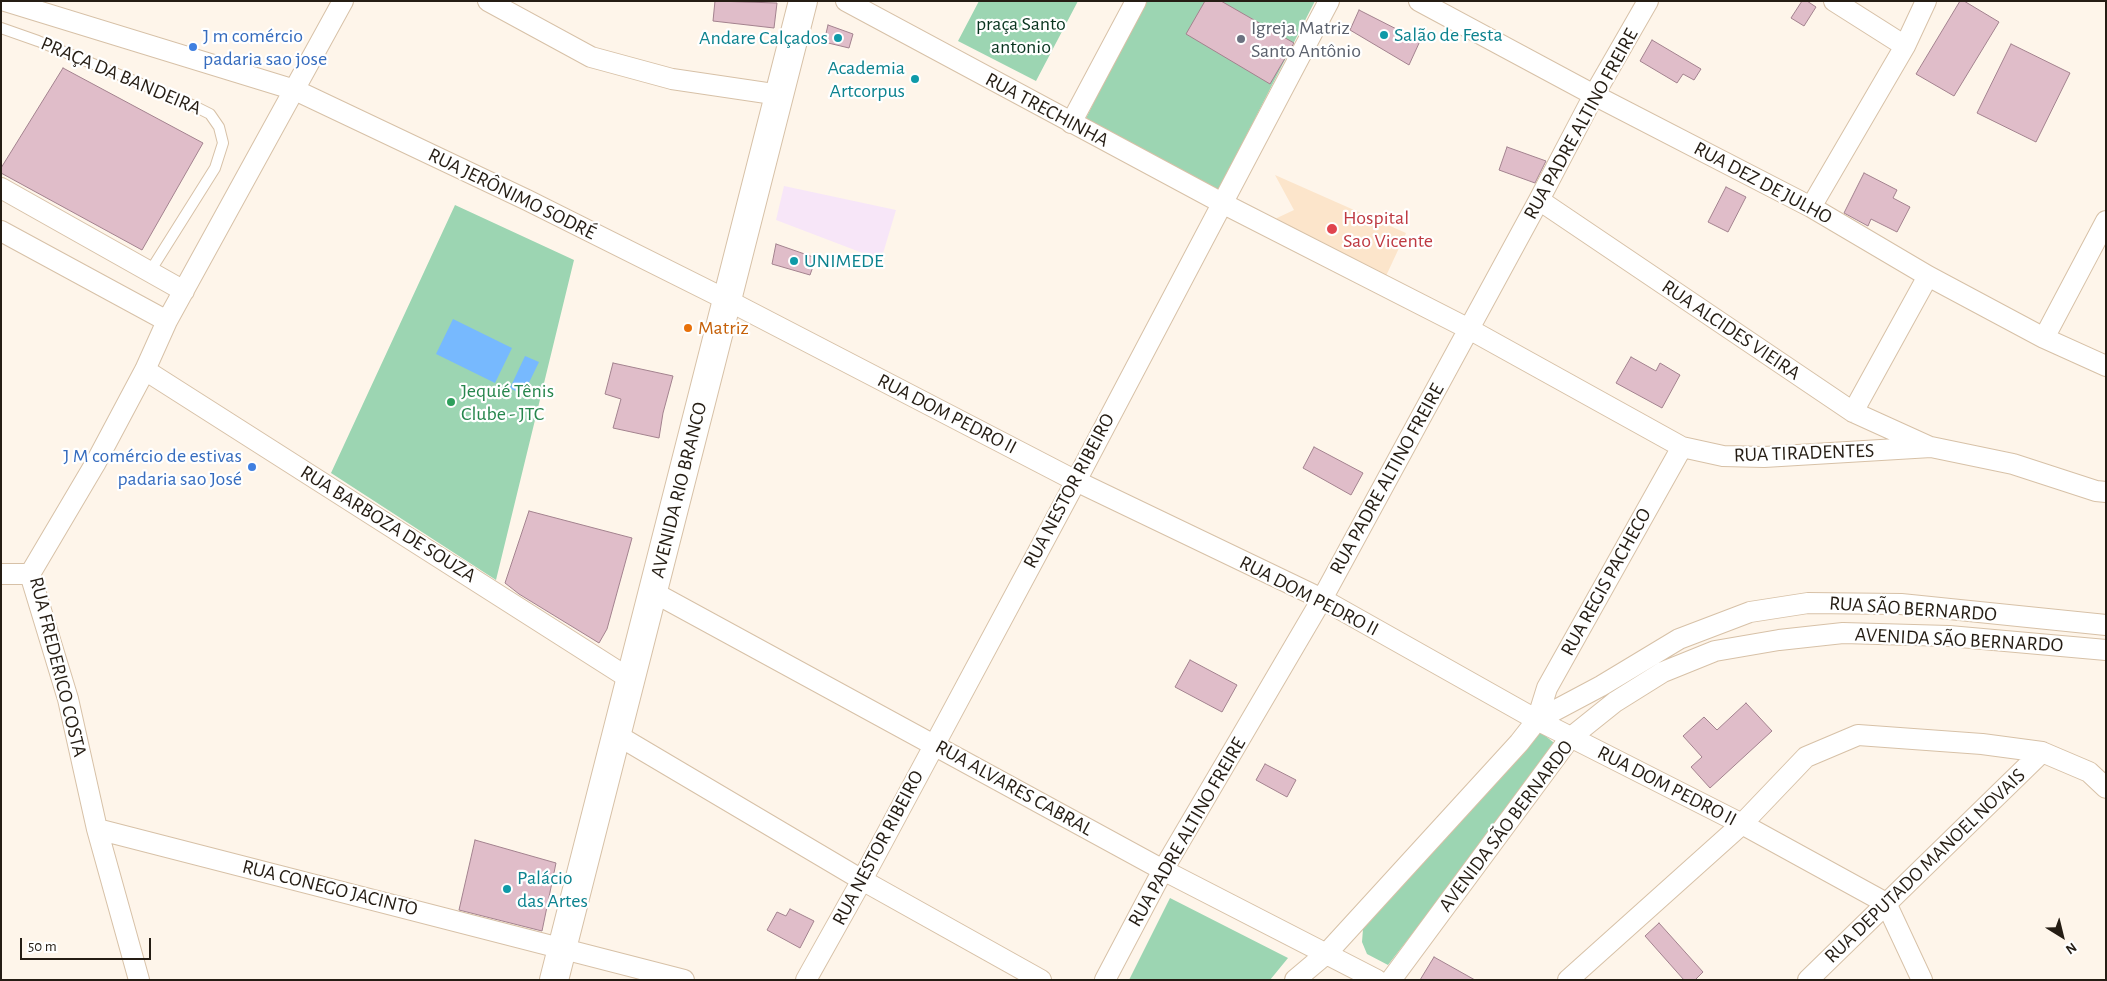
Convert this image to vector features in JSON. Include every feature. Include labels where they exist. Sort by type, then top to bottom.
[{"type":"main road","name":"AVENIDA RIO BRANCO","points":[[554,980],[803,1]]},
{"type":"street","name":"PRAÇA DA BANDEIRA","points":[[5,1],[295,90]]},
{"type":"street","name":"RUA FREDERICO COSTA","points":[[139,980],[97,829],[68,699],[30,574],[95,464],[145,370],[167,321],[343,1]]},
{"type":"street","points":[[488,1],[591,58],[672,79],[780,95]]},
{"type":"street","name":"RUA TRECHINHA","points":[[846,1],[1222,203],[1469,329]]},
{"type":"street","points":[[1071,123],[1136,1]]},
{"type":"street","name":"RUA NESTOR RIBEIRO","points":[[806,980],[862,880],[1076,481],[1329,1]]},
{"type":"street","name":"RUA DEZ DE JULHO","points":[[1419,1],[1594,95],[1812,207],[1928,276],[2044,338],[2106,366]]},
{"type":"street","name":"RUA PADRE ALTINO FREIRE","points":[[1105,980],[1163,870],[1322,599],[1594,95],[1648,1]]},
{"type":"street","points":[[1834,1],[1905,46]]},
{"type":"street","points":[[1812,207],[1905,46],[1926,1]]},
{"type":"street","name":"RUA JERÔNIMO SODRÉ","points":[[295,90],[527,200],[727,300]]},
{"type":"street","points":[[1,188],[184,291]]},
{"type":"street","name":"RUA ALCIDES VIEIRA","points":[[1539,200],[1853,412],[1931,447]]},
{"type":"street","points":[[2044,338],[2106,221]]},
{"type":"street","points":[[1,231],[167,321]]},
{"type":"street","points":[[1853,412],[1928,276]]},
{"type":"street","name":"RUA DOM PEDRO II","points":[[727,300],[1076,481],[1322,599],[1570,738],[1742,824],[1886,903]]},
{"type":"street","name":"RUA TIRADENTES","points":[[1469,329],[1682,447],[1723,456],[1764,458],[1931,447],[2014,464],[2096,491],[2106,492]]},
{"type":"street","name":"RUA BARBOZA DE SOUZA","points":[[145,370],[630,679]]},
{"type":"street","name":"RUA REGIS PACHECO","points":[[1537,720],[1547,688],[1682,447]]},
{"type":"street","points":[[1,574],[30,574]]},
{"type":"street","name":"RUA ALVARES CABRAL","points":[[653,592],[1163,870],[1378,980]]},
{"type":"street","name":"RUA SÃO BERNARDO","points":[[1537,720],[1601,686],[1679,639],[1750,612],[1808,603],[1901,604],[2106,625]]},
{"type":"street","points":[[1842,634],[1845,603]]},
{"type":"street","name":"AVENIDA SÃO BERNARDO","points":[[1391,980],[1570,738],[1615,702],[1663,672],[1715,651],[1779,640],[1842,634],[1949,636],[2106,650]]},
{"type":"street","name":"AVENIDA SÃO BERNARDO","points":[[1295,980],[1327,953],[1519,743],[1537,720]]},
{"type":"street","points":[[617,735],[862,880],[1041,980]]},
{"type":"street","points":[[1568,980],[1742,824],[1806,757],[1858,735],[1982,744],[2042,752],[2089,772],[2106,788]]},
{"type":"street","name":"RUA DEPUTADO MANOEL NOVAIS","points":[[1808,980],[2042,752]]},
{"type":"street","name":"RUA CONEGO JACINTO","points":[[97,829],[684,980]]},
{"type":"street","points":[[1886,903],[1922,980]]},
{"type":"lane","name":"PRAÇA DA BANDEIRA","points":[[1,28],[38,41],[192,105],[210,114],[219,126],[223,142],[215,168],[149,273]]},
{"type":"shaded area","name":"Hospital Sao Vicente","points":[[1275,175],[1406,233],[1379,291],[1262,225],[1294,210]]},
{"type":"shaded area","points":[[784,186],[896,210],[881,260],[776,220]]},
{"type":"green space","name":"praça Santo antonio","points":[[979,1],[1078,1],[1036,81],[958,41]]},
{"type":"green space","points":[[1145,1],[1315,1],[1216,195],[1082,126]]},
{"type":"green space","name":"Jequié Tênis Clube - JTC","points":[[455,205],[574,260],[496,580],[331,473]]},
{"type":"green space","points":[[1538,730],[1558,746],[1388,965],[1367,954],[1362,942],[1363,929]]},
{"type":"green space","points":[[1170,898],[1288,958],[1270,980],[1129,980]]},
{"type":"water","points":[[453,319],[512,348],[495,383],[436,354]]},
{"type":"water","points":[[525,356],[539,362],[523,395],[510,388]]},
{"type":"building","points":[[715,1],[777,3],[774,28],[713,21]]},
{"type":"building","name":"Igreja Matriz Santo Antônio","points":[[1205,1],[1221,1],[1294,43],[1270,84],[1186,34]]},
{"type":"building","points":[[1802,1],[1807,1],[1816,7],[1804,26],[1791,18]]},
{"type":"building","points":[[1960,1],[1964,1],[1999,22],[1954,96],[1916,74]]},
{"type":"building","name":"Salão de Festa","points":[[1359,10],[1420,41],[1409,65],[1350,30]]},
{"type":"building","name":"Andare Calçados","points":[[828,25],[853,34],[849,48],[824,42]]},
{"type":"building","points":[[1652,40],[1701,69],[1694,80],[1683,74],[1677,83],[1640,61]]},
{"type":"building","points":[[2011,44],[2070,73],[2036,142],[1977,113]]},
{"type":"building","points":[[63,68],[203,143],[142,250],[1,173],[1,168]]},
{"type":"building","points":[[1507,147],[1546,161],[1535,183],[1499,170]]},
{"type":"building","points":[[1864,173],[1897,190],[1893,198],[1910,207],[1897,232],[1871,219],[1868,226],[1844,213]]},
{"type":"building","points":[[1726,187],[1746,197],[1728,232],[1708,222]]},
{"type":"building","name":"UNIMEDE","points":[[776,244],[816,258],[810,275],[772,264]]},
{"type":"building","points":[[1631,357],[1656,371],[1660,363],[1680,375],[1662,408],[1616,383]]},
{"type":"building","points":[[613,363],[673,376],[663,413],[659,438],[613,428],[621,399],[605,394]]},
{"type":"building","points":[[1314,447],[1363,473],[1351,495],[1303,468]]},
{"type":"building","points":[[529,511],[632,538],[607,629],[599,643],[519,594],[505,583]]},
{"type":"building","points":[[1190,660],[1237,685],[1222,712],[1175,687]]},
{"type":"building","points":[[1746,703],[1772,731],[1710,788],[1691,767],[1702,757],[1683,736],[1704,717],[1717,730]]},
{"type":"building","points":[[1265,764],[1296,780],[1287,797],[1256,780]]},
{"type":"building","name":"Palácio das Artes","points":[[475,840],[556,863],[542,931],[459,910]]},
{"type":"building","points":[[790,909],[814,921],[800,948],[767,930],[777,912],[786,916]]},
{"type":"building","points":[[1659,923],[1703,972],[1695,980],[1684,980],[1645,936]]},
{"type":"building","points":[[1434,957],[1475,980],[1420,980]]},
{"type":"place","name":"Salão de Festa","points":[[1384,35]]},
{"type":"place","name":"Andare Calçados","points":[[838,38]]},
{"type":"place","name":"Igreja Matriz Santo Antônio","points":[[1241,39]]},
{"type":"place","name":"J m comércio padaria sao jose","points":[[193,47]]},
{"type":"place","name":"Academia Artcorpus","points":[[915,79]]},
{"type":"place","name":"Hospital Sao Vicente","points":[[1332,229]]},
{"type":"place","name":"UNIMEDE","points":[[794,261]]},
{"type":"place","name":"Matriz","points":[[688,328]]},
{"type":"place","name":"Jequié Tênis Clube - JTC","points":[[451,402]]},
{"type":"place","name":"J M comércio de estivas padaria sao José","points":[[252,467]]},
{"type":"place","name":"Palácio das Artes","points":[[507,889]]}]
